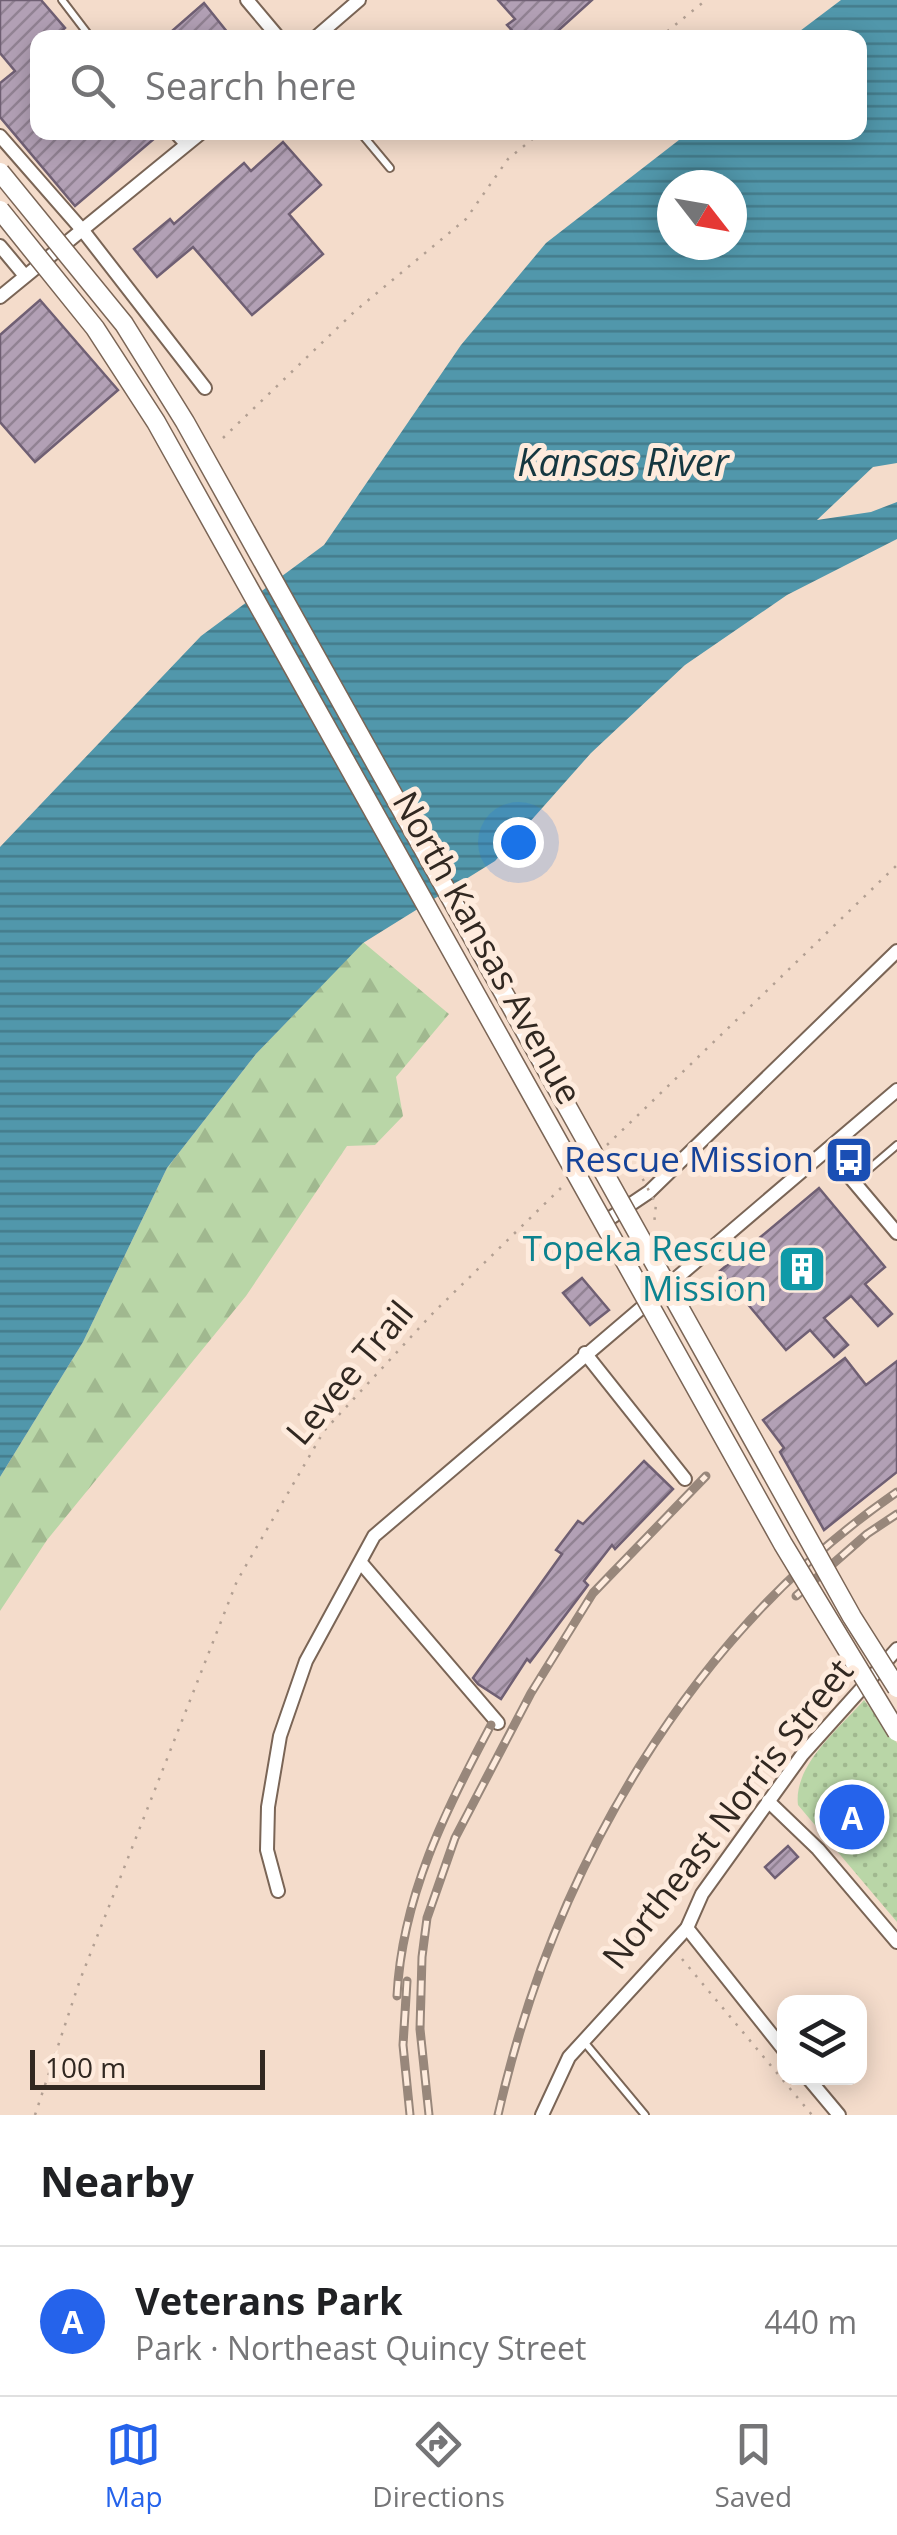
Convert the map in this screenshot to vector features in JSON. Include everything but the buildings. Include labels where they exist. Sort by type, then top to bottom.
[{"type":"main road","name":"North Kansas Avenue","points":[[0,172],[124,324],[186,422],[852,1617],[897,1688]]},
{"type":"main road","name":"North Kansas Avenue","points":[[0,210],[85,314],[156,422],[838,1642],[897,1732]]},
{"type":"street","points":[[247,0],[272,30]]},
{"type":"street","points":[[324,30],[359,0]]},
{"type":"street","points":[[0,136],[84,232],[205,388]]},
{"type":"street","points":[[0,297],[193,140]]},
{"type":"street","points":[[0,246],[25,276]]},
{"type":"street","points":[[603,1222],[666,1174],[897,951]]},
{"type":"street","points":[[278,1891],[266,1850],[268,1808],[280,1736],[306,1661],[374,1536],[897,1090]]},
{"type":"street","points":[[827,1150],[897,1233]]},
{"type":"street","points":[[585,1354],[685,1479]]},
{"type":"street","points":[[362,1564],[498,1722]]},
{"type":"street","name":"Northeast Norris Street","points":[[542,2115],[570,2057],[686,1928],[702,1894],[802,1755],[897,1649]]},
{"type":"street","points":[[768,1801],[818,1849],[897,1942]]},
{"type":"street","points":[[686,1928],[777,2041]]},
{"type":"street","points":[[814,2085],[839,2115]]},
{"type":"lane","points":[[62,0],[85,30]]},
{"type":"lane","points":[[179,140],[185,147]]},
{"type":"lane","points":[[367,140],[390,168]]},
{"type":"lane","points":[[854,1182],[897,1145]]},
{"type":"lane","points":[[584,2042],[645,2115]]},
{"type":"path","points":[[670,30],[706,0]]},
{"type":"path","points":[[223,438],[354,312],[466,219],[508,158],[531,140]]},
{"type":"path","points":[[602,1149],[897,865]]},
{"type":"path","name":"Levee Trail","points":[[35,2115],[80,1980],[247,1564],[324,1432],[434,1312],[574,1176]]},
{"type":"path","points":[[672,1945],[812,2115]]},
{"type":"green space","points":[[363,942],[449,1014],[396,1077],[403,1116],[375,1145],[347,1146],[246,1296],[47,1540],[0,1611],[0,1477],[83,1342],[167,1168],[256,1054]]},
{"type":"green space","points":[[864,1700],[897,1743],[897,1922],[798,1805],[798,1790],[810,1762]]},
{"type":"water","name":"Kansas River","points":[[841,0],[897,0],[897,463],[873,467],[817,520],[871,512],[897,502],[897,539],[787,595],[685,665],[591,753],[495,861],[363,943],[256,1054],[167,1168],[83,1342],[0,1477],[0,847],[201,636],[324,545],[461,345],[546,243],[679,140],[867,140],[867,30],[801,30]]},
{"type":"railway","points":[[429,2115],[420,2029],[422,1957],[427,1918],[455,1838],[531,1693],[593,1593],[706,1476]]},
{"type":"railway","points":[[498,2115],[522,2024],[554,1935],[593,1849],[640,1766],[693,1688],[754,1616],[822,1550],[897,1492]]},
{"type":"railway","points":[[796,1596],[867,1534],[897,1514]]},
{"type":"railway","points":[[397,1996],[407,1924],[417,1889],[442,1822],[491,1725]]},
{"type":"railway","points":[[407,1981],[403,2045],[410,2115]]},
{"type":"place","name":"Rescue Mission","points":[[849,1160]]},
{"type":"place","name":"Topeka Rescue Mission","points":[[802,1269]]},
{"type":"place","name":"Veterans Park","points":[[852,1817]]}]
